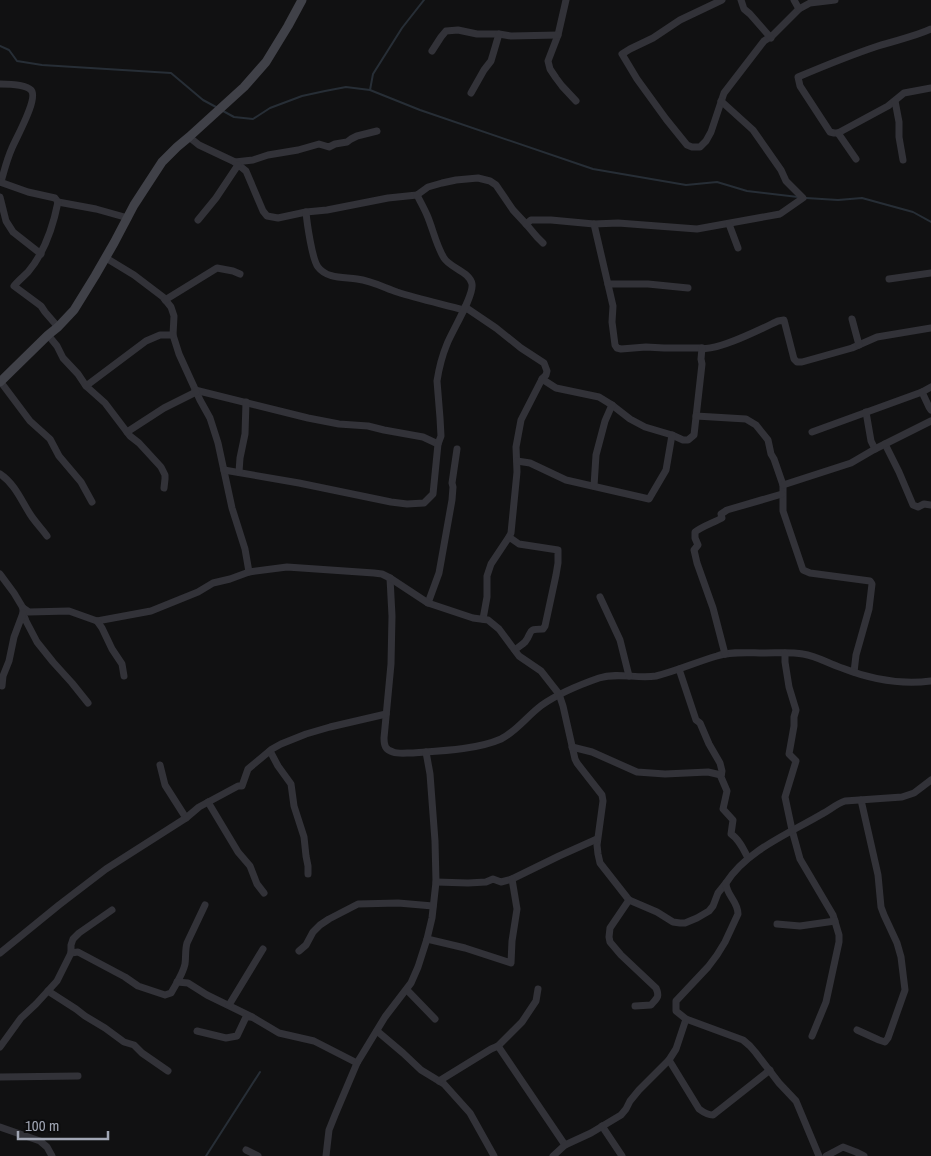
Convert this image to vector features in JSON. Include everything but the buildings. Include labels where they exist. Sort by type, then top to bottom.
[{"type":"street","points":[[92,502],[81,482],[59,456],[50,440],[30,421],[1,378],[74,310],[106,258],[134,205],[162,162],[244,88],[266,62],[302,0]]},
{"type":"street","points":[[566,0],[558,35],[548,61],[550,69],[576,101]]},
{"type":"street","points":[[722,0],[680,20],[653,38],[622,54],[666,119],[687,145],[692,147],[700,147],[706,141],[729,84],[764,41],[770,38],[799,9],[810,3],[835,0]]},
{"type":"street","points":[[741,0],[744,9],[770,38]]},
{"type":"street","points":[[794,0],[799,9]]},
{"type":"street","points":[[931,29],[921,34],[879,45],[840,59],[798,77],[800,86],[830,132],[838,133],[888,106],[904,93],[931,88]]},
{"type":"street","points":[[432,51],[446,31],[458,30],[477,34],[511,36],[558,35]]},
{"type":"street","points":[[471,92],[491,60],[499,34]]},
{"type":"street","points":[[0,84],[24,86],[31,90],[32,93],[33,98],[27,116],[12,149],[0,197],[9,227],[41,254]]},
{"type":"street","points":[[526,224],[530,220],[551,220],[694,229],[780,214],[803,198],[786,181],[781,170],[753,130],[721,101]]},
{"type":"street","points":[[895,101],[903,160]]},
{"type":"street","points":[[198,220],[216,198],[237,163],[319,144],[329,147],[347,142],[357,136],[377,131]]},
{"type":"street","points":[[838,133],[856,159]]},
{"type":"street","points":[[190,137],[199,145],[237,163],[246,171],[263,211],[267,216],[278,218],[388,198],[417,195],[428,188],[456,180],[478,178],[490,181],[496,185],[514,210],[543,243]]},
{"type":"street","points":[[2,183],[28,192],[55,198],[58,202],[96,209],[128,218]]},
{"type":"street","points":[[224,470],[407,504],[424,503],[432,494],[441,430],[438,373],[448,341],[471,294],[472,283],[470,278],[444,259],[427,214],[417,195]]},
{"type":"street","points":[[58,202],[52,230],[41,254],[14,286],[41,306],[58,326]]},
{"type":"street","points":[[306,212],[316,264],[321,271],[343,278],[372,282],[397,292],[464,308],[496,328],[544,364],[547,371],[546,375],[542,379],[521,420],[516,446],[517,461],[511,533],[491,564],[483,619]]},
{"type":"street","points":[[594,224],[613,306],[612,322],[615,345],[621,350],[646,346],[708,349],[784,320],[794,359],[802,362],[826,356],[882,336],[931,328]]},
{"type":"street","points":[[729,224],[738,248]]},
{"type":"street","points":[[106,258],[134,275],[171,307],[174,316],[173,335],[179,354],[210,418],[218,443],[232,508],[245,548],[249,572]]},
{"type":"street","points":[[165,300],[217,268],[240,274]]},
{"type":"street","points":[[889,279],[931,274]]},
{"type":"street","points":[[608,284],[648,284],[688,288]]},
{"type":"street","points":[[852,319],[859,345]]},
{"type":"street","points":[[86,386],[146,341],[160,334],[173,335]]},
{"type":"street","points":[[48,335],[57,346],[63,358],[86,386],[105,403],[130,436],[139,443],[160,467],[165,474],[164,488]]},
{"type":"street","points":[[542,379],[556,388],[598,398],[646,427],[688,440],[694,435],[702,348]]},
{"type":"street","points":[[812,432],[931,387]]},
{"type":"street","points":[[127,432],[164,408],[196,391],[308,418],[339,424],[368,426],[390,432],[423,437],[438,444]]},
{"type":"street","points":[[922,392],[931,410]]},
{"type":"street","points":[[239,472],[245,434],[246,402]]},
{"type":"street","points":[[594,486],[596,455],[605,421],[612,405]]},
{"type":"street","points":[[866,412],[871,441],[875,449]]},
{"type":"street","points":[[696,416],[746,419],[753,423],[768,440],[771,454],[783,485],[783,511],[803,570],[810,573],[870,581],[872,584],[869,609],[856,655],[854,672]]},
{"type":"street","points":[[783,485],[851,463],[931,421]]},
{"type":"street","points":[[517,461],[530,463],[566,480],[649,499],[666,470],[672,435]]},
{"type":"street","points":[[885,444],[913,505],[918,507],[924,504],[931,505]]},
{"type":"street","points":[[428,603],[439,573],[452,500],[452,483],[457,449]]},
{"type":"street","points":[[0,474],[7,478],[14,486],[31,515],[48,536]]},
{"type":"street","points":[[725,654],[713,608],[694,550],[698,545],[694,532],[702,526],[721,519],[721,514],[727,510],[782,494]]},
{"type":"street","points":[[509,537],[519,544],[558,550],[556,575],[545,626],[543,629],[531,630],[526,640],[515,650]]},
{"type":"street","points":[[23,611],[69,611],[97,621],[151,612],[198,592],[213,583],[249,572],[287,567],[382,574],[428,603],[492,623],[499,629],[519,656],[541,672],[559,694],[577,763],[602,795],[597,839],[600,863],[629,900],[657,912],[673,922],[685,923],[709,911],[718,893],[748,858],[838,803],[908,796],[931,780]]},
{"type":"street","points":[[0,574],[14,593],[37,642],[88,703]]},
{"type":"street","points":[[390,578],[391,654],[384,744],[392,752],[426,752],[484,745],[502,738],[559,694],[606,676],[655,676],[725,654],[803,654],[854,672],[889,681],[904,683],[931,681]]},
{"type":"street","points":[[600,597],[620,640],[629,676]]},
{"type":"street","points":[[2,686],[10,661],[14,637],[23,611]]},
{"type":"street","points":[[97,621],[122,664],[124,676]]},
{"type":"street","points":[[785,653],[789,688],[796,710],[789,754],[796,759],[796,764],[785,797],[800,859],[833,915],[839,935],[839,948],[826,1002],[812,1036]]},
{"type":"street","points":[[679,670],[696,720],[700,723],[709,744],[720,762],[721,775],[727,791],[723,809],[732,820],[731,834],[738,840],[748,858]]},
{"type":"street","points":[[0,953],[106,869],[186,818],[199,807],[238,786],[242,786],[248,769],[281,744],[322,729],[386,714]]},
{"type":"street","points":[[572,747],[592,752],[631,770],[643,773],[708,772],[721,775]]},
{"type":"street","points":[[270,751],[291,784],[294,806],[304,837],[308,874]]},
{"type":"street","points":[[327,1156],[327,1139],[332,1122],[357,1063],[385,1017],[411,983],[427,939],[436,882],[430,774],[426,752]]},
{"type":"street","points":[[160,766],[165,785],[186,818]]},
{"type":"street","points":[[858,1030],[885,1042],[905,990],[902,978],[901,957],[897,943],[881,907],[878,875],[861,800]]},
{"type":"street","points":[[208,802],[238,852],[250,866],[257,884],[264,893]]},
{"type":"street","points":[[436,882],[468,883],[486,882],[493,879],[501,882],[512,879],[597,839]]},
{"type":"street","points":[[427,939],[465,948],[511,963],[517,909],[512,879]]},
{"type":"street","points":[[726,883],[727,889],[737,905],[738,914],[725,942],[708,967],[676,1001],[676,1011],[686,1019],[743,1040],[756,1053],[779,1083],[796,1101],[818,1156]]},
{"type":"street","points":[[629,900],[610,928],[610,942],[620,956],[656,988],[658,993],[657,998],[651,1005],[635,1006]]},
{"type":"street","points":[[299,951],[306,945],[313,932],[320,925],[358,904],[398,903],[433,906]]},
{"type":"street","points":[[71,954],[78,952],[138,986],[166,995],[171,993],[186,962],[185,950],[187,943],[205,904]]},
{"type":"street","points":[[0,1047],[21,1018],[57,981],[71,954],[73,939],[112,910]]},
{"type":"street","points":[[777,924],[800,926],[835,920]]},
{"type":"street","points":[[229,1005],[264,949]]},
{"type":"street","points":[[177,982],[188,983],[279,1033],[314,1041],[357,1063]]},
{"type":"street","points":[[439,1081],[498,1046],[522,1022],[536,1001],[538,989]]},
{"type":"street","points":[[407,990],[434,1019]]},
{"type":"street","points":[[48,991],[124,1042],[134,1045],[168,1071]]},
{"type":"street","points":[[197,1031],[226,1038],[237,1036],[246,1017],[252,1017]]},
{"type":"street","points":[[552,1156],[565,1145],[591,1133],[621,1115],[639,1090],[669,1060],[676,1048],[686,1019]]},
{"type":"street","points":[[377,1031],[403,1052],[421,1070],[444,1084],[470,1113],[494,1156]]},
{"type":"street","points":[[498,1046],[565,1145]]},
{"type":"street","points":[[669,1060],[698,1108],[704,1113],[713,1116],[770,1070]]},
{"type":"street","points":[[0,1077],[78,1076]]},
{"type":"street","points":[[602,1126],[622,1156]]},
{"type":"street","points":[[0,1128],[40,1141],[47,1147],[52,1156]]},
{"type":"street","points":[[826,1156],[843,1147],[864,1156]]},
{"type":"street","points":[[246,1150],[258,1156]]},
{"type":"waterway","points":[[370,90],[373,74],[402,28],[424,0]]},
{"type":"waterway","points":[[0,46],[9,50],[17,61],[42,65],[171,73],[203,100],[216,107]]},
{"type":"waterway","points":[[223,111],[234,117],[253,119],[270,108],[302,96],[346,87],[370,90],[420,110],[593,169],[686,185],[717,182],[747,191],[798,197]]},
{"type":"waterway","points":[[806,198],[838,200],[862,198],[913,212],[931,222]]},
{"type":"waterway","points":[[206,1156],[260,1072]]}]
